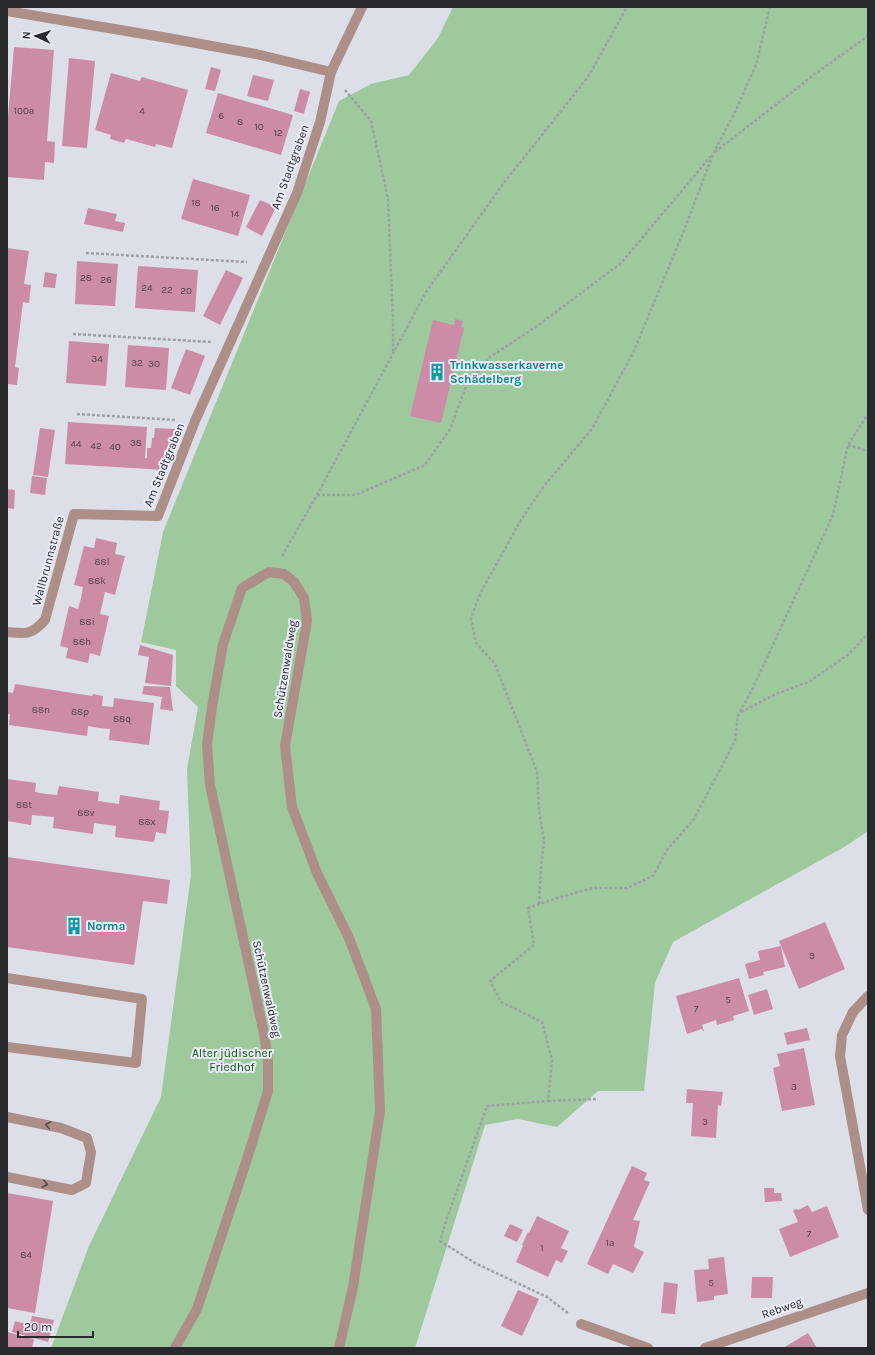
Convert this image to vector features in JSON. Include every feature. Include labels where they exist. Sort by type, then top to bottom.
[{"type":"street","name":"Am Stadtgraben","points":[[74,514],[158,516],[195,422],[297,193],[320,122],[330,72],[362,7]]},
{"type":"street","points":[[7,11],[256,54],[330,72]]},
{"type":"street","name":"Wallbrunnstraße","points":[[7,632],[26,634],[36,629],[45,620],[74,514]]},
{"type":"street","name":"Schützenwaldweg","points":[[175,1348],[197,1309],[247,1159],[268,1090],[268,1062],[264,1034],[210,786],[207,745],[223,644],[242,588],[269,572],[284,574],[294,582],[304,598],[307,621],[286,746],[292,807],[317,873],[349,938],[376,1009],[380,1111],[353,1286],[339,1348]]},
{"type":"street","points":[[7,978],[142,999],[136,1063],[7,1047]]},
{"type":"street","points":[[868,996],[853,1012],[842,1035],[840,1056],[868,1210]]},
{"type":"street","points":[[7,1117],[61,1128],[87,1138],[91,1152],[86,1183],[72,1190],[7,1177]]},
{"type":"street","name":"Rebweg","points":[[705,1348],[868,1293]]},
{"type":"street","points":[[582,1324],[648,1348]]},
{"type":"path","points":[[269,572],[283,555],[317,495],[426,292],[503,184],[588,77],[626,7]]},
{"type":"path","points":[[539,904],[544,841],[539,810],[537,772],[495,664],[476,643],[470,618],[481,592],[521,520],[544,486],[592,429],[633,353],[683,233],[713,154],[735,112],[756,65],[770,7]]},
{"type":"path","points":[[317,495],[356,495],[425,465],[450,429],[467,384],[490,357],[540,324],[621,263],[713,154],[815,74],[868,36]]},
{"type":"path","points":[[330,72],[371,121],[388,199],[394,320],[393,354]]},
{"type":"path","points":[[86,253],[266,263]]},
{"type":"path","points":[[73,334],[229,343]]},
{"type":"path","points":[[77,414],[195,422]]},
{"type":"path","points":[[548,1101],[552,1060],[542,1022],[501,1002],[490,981],[534,945],[528,908],[593,888],[627,888],[653,876],[667,850],[694,819],[735,741],[738,715],[751,692],[833,515],[848,445],[868,414]]},
{"type":"path","points":[[848,445],[868,451]]},
{"type":"path","points":[[740,712],[778,692],[809,682],[849,654],[868,634]]},
{"type":"path","points":[[582,1324],[547,1297],[475,1263],[440,1241],[487,1106],[598,1099]]},
{"type":"green space","name":"Alter jüdischer Friedhof","points":[[453,7],[868,7],[868,831],[846,846],[673,942],[655,983],[644,1091],[598,1091],[557,1127],[518,1119],[485,1125],[415,1348],[51,1348],[89,1246],[161,1097],[191,875],[187,769],[198,707],[176,686],[176,650],[141,642],[163,532],[339,101],[371,84],[409,75],[438,38]]},
{"type":"building","points":[[14,47],[54,50],[47,141],[55,142],[54,163],[45,162],[44,180],[7,177],[7,128]]},
{"type":"building","points":[[69,58],[95,61],[87,148],[62,146]]},
{"type":"building","points":[[211,67],[221,70],[215,91],[205,89]]},
{"type":"building","points":[[111,73],[140,81],[142,77],[188,90],[172,148],[156,144],[155,147],[126,139],[124,143],[110,139],[111,135],[95,130]]},
{"type":"building","points":[[253,75],[274,80],[268,101],[247,96]]},
{"type":"building","points":[[300,89],[310,92],[304,114],[294,111]]},
{"type":"building","points":[[218,93],[293,115],[281,155],[206,133]]},
{"type":"building","points":[[193,179],[250,195],[238,236],[181,219]]},
{"type":"building","points":[[260,200],[276,207],[262,236],[246,227]]},
{"type":"building","points":[[88,208],[117,214],[115,221],[125,223],[123,232],[84,224]]},
{"type":"building","points":[[7,248],[29,251],[24,284],[31,285],[29,303],[23,302],[15,367],[19,368],[17,385],[7,384]]},
{"type":"building","points":[[77,261],[118,264],[115,306],[75,304]]},
{"type":"building","points":[[138,266],[198,270],[195,312],[135,308]]},
{"type":"building","points":[[226,270],[243,278],[220,325],[203,316]]},
{"type":"building","points":[[45,272],[57,274],[55,288],[43,287]]},
{"type":"building","name":"Trinkwasserkaverne Schädelberg","points":[[455,319],[463,321],[461,327],[464,328],[441,423],[410,416],[433,320],[454,325]]},
{"type":"building","points":[[69,341],[109,344],[106,386],[66,383]]},
{"type":"building","points":[[128,345],[169,348],[166,390],[125,387]]},
{"type":"building","points":[[186,349],[205,356],[190,395],[171,388]]},
{"type":"building","points":[[68,422],[147,427],[145,458],[147,458],[147,448],[151,448],[155,428],[176,429],[175,439],[173,439],[172,449],[168,449],[165,470],[65,464]]},
{"type":"building","points":[[40,428],[55,430],[48,477],[33,475]]},
{"type":"building","points":[[32,476],[47,478],[45,495],[30,493]]},
{"type":"building","points":[[7,489],[15,490],[14,509],[7,508]]},
{"type":"building","points":[[96,538],[117,543],[115,554],[125,556],[115,595],[105,592],[100,614],[109,616],[100,656],[90,653],[88,663],[66,658],[68,648],[60,646],[69,606],[78,609],[81,598],[83,587],[74,585],[84,546],[94,548]]},
{"type":"building","points":[[140,645],[173,655],[171,686],[145,683],[149,657],[138,655]]},
{"type":"building","points":[[15,684],[92,696],[93,694],[103,696],[102,706],[113,707],[114,698],[154,703],[149,745],[109,740],[110,729],[88,726],[87,736],[9,725],[10,714],[7,714],[7,692],[13,693]]},
{"type":"building","points":[[144,686],[170,687],[173,711],[160,709],[162,697],[142,694]]},
{"type":"building","points":[[7,779],[36,783],[35,792],[46,794],[57,795],[59,786],[99,792],[98,801],[119,804],[120,795],[160,801],[159,810],[169,811],[166,834],[156,832],[154,842],[115,837],[116,826],[94,823],[93,834],[53,828],[54,817],[32,815],[31,825],[7,821]]},
{"type":"building","name":"Norma","points":[[7,857],[170,880],[167,904],[143,901],[134,965],[7,947]]},
{"type":"building","points":[[825,922],[845,969],[799,989],[779,941]]},
{"type":"building","points":[[781,946],[785,967],[763,972],[764,975],[749,979],[745,964],[760,960],[758,951]]},
{"type":"building","points":[[739,978],[749,1011],[733,1016],[734,1020],[717,1025],[716,1020],[702,1025],[704,1031],[702,1029],[687,1034],[676,996]]},
{"type":"building","points":[[767,989],[773,1009],[754,1015],[748,995]]},
{"type":"building","points":[[807,1028],[810,1040],[787,1045],[784,1033]]},
{"type":"building","points":[[804,1048],[815,1105],[782,1111],[773,1068],[780,1066],[777,1054]]},
{"type":"building","points":[[687,1089],[723,1092],[721,1106],[718,1105],[716,1138],[691,1136],[693,1103],[686,1103]]},
{"type":"building","points":[[632,1166],[647,1173],[644,1180],[650,1182],[633,1220],[640,1221],[634,1247],[644,1252],[633,1273],[613,1264],[608,1274],[587,1264]]},
{"type":"building","points":[[764,1188],[774,1188],[774,1193],[781,1193],[782,1201],[765,1202]]},
{"type":"building","points":[[7,1193],[53,1201],[35,1313],[7,1308]]},
{"type":"building","points":[[808,1205],[812,1212],[827,1206],[839,1237],[790,1257],[779,1229],[798,1222],[793,1210],[798,1210]]},
{"type":"building","points":[[537,1216],[569,1231],[561,1248],[568,1251],[562,1263],[556,1260],[548,1277],[516,1262],[523,1246],[522,1245]]},
{"type":"building","points":[[510,1224],[523,1230],[517,1242],[504,1236]]},
{"type":"building","points":[[724,1257],[728,1294],[714,1296],[714,1300],[697,1302],[694,1270],[709,1269],[708,1259]]},
{"type":"building","points":[[752,1277],[773,1277],[772,1298],[751,1298]]},
{"type":"building","points":[[664,1282],[678,1284],[675,1314],[661,1313]]},
{"type":"building","points":[[518,1290],[539,1299],[522,1336],[501,1326]]},
{"type":"building","points":[[32,1316],[54,1320],[48,1342],[12,1332],[15,1321],[30,1325]]},
{"type":"building","points":[[7,1332],[34,1339],[32,1348],[7,1348]]},
{"type":"building","points":[[808,1333],[817,1348],[783,1348]]},
{"type":"place","name":"Trinkwasserkaverne Schädelberg","points":[[437,372]]},
{"type":"place","name":"Norma","points":[[74,926]]}]
